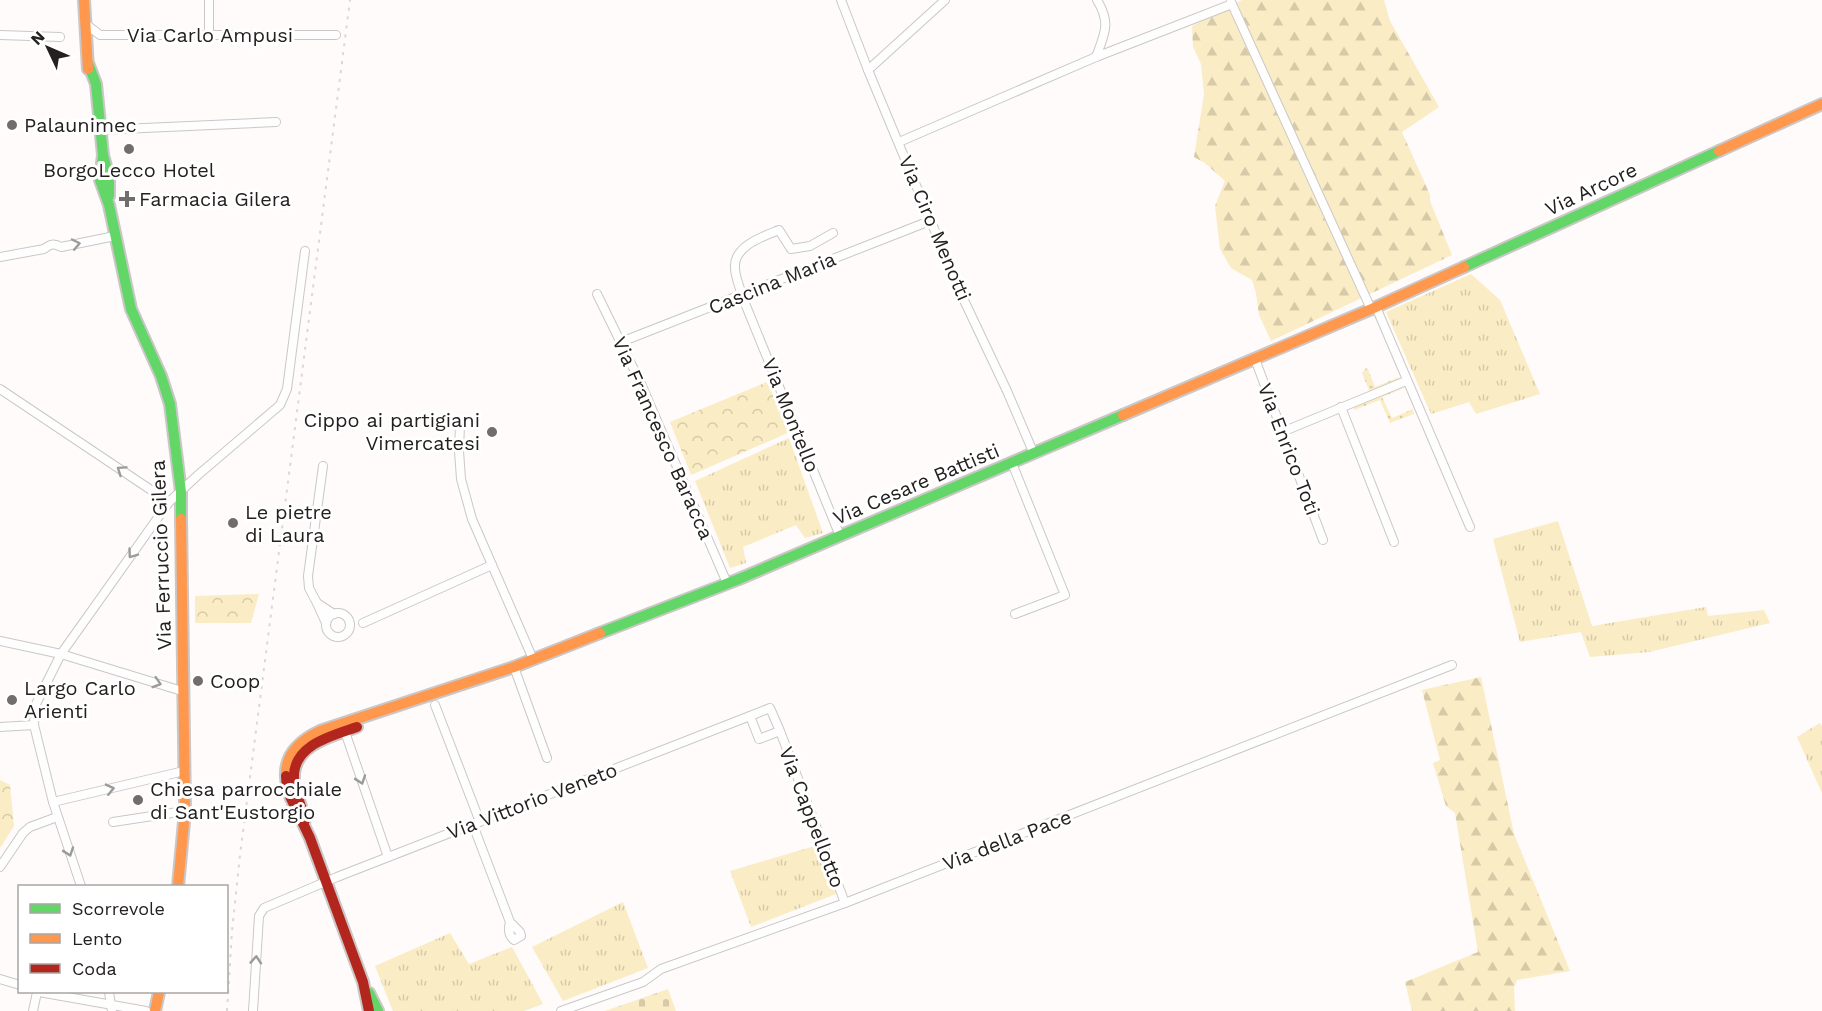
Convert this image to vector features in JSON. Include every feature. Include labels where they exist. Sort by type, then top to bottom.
[{"type":"street","name":"Via Ferruccio Gilera","points":[[77,0],[82,39],[87,45]]},
{"type":"street","name":"Via Ferruccio Gilera","points":[[84,0],[89,37],[87,45],[88,85],[97,110],[103,155],[100,180],[109,205],[131,309],[161,376],[170,404],[181,492],[185,811],[178,885]]},
{"type":"street","points":[[209,0],[209,35]]},
{"type":"street","name":"Via Ciro Menotti","points":[[841,0],[962,296],[1034,454]]},
{"type":"street","points":[[868,70],[945,0]]},
{"type":"street","points":[[1096,57],[1105,35],[1106,14],[1097,0]]},
{"type":"street","points":[[899,142],[1231,2],[1373,308],[1470,527]]},
{"type":"street","name":"Via Carlo Ampusi","points":[[87,25],[100,35],[336,35]]},
{"type":"street","points":[[0,35],[60,37]]},
{"type":"street","name":"Via Arcore","points":[[1373,308],[1822,104]]},
{"type":"street","points":[[100,130],[276,122]]},
{"type":"street","name":"Cascina Maria","points":[[621,342],[922,224]]},
{"type":"street","name":"Via Montello","points":[[833,233],[810,246],[791,249],[779,230],[749,243],[739,254],[734,266],[742,296],[840,536]]},
{"type":"street","points":[[0,257],[44,249],[49,245],[56,244],[62,247],[115,236]]},
{"type":"street","points":[[81,885],[53,802],[34,725],[36,706],[61,654],[169,502],[280,405],[287,389],[305,251]]},
{"type":"street","name":"Via Francesco Baracca","points":[[597,294],[621,342],[727,583]]},
{"type":"street","name":"Via Cesare Battisti","points":[[326,882],[310,838],[294,809],[286,785],[286,767],[290,755],[302,748],[314,733],[343,728],[514,667],[727,583],[1373,308]]},
{"type":"street","name":"Via Enrico Toti","points":[[1255,359],[1323,540]]},
{"type":"street","points":[[1282,432],[1406,381]]},
{"type":"street","points":[[0,389],[169,502]]},
{"type":"street","points":[[1341,407],[1394,542]]},
{"type":"street","points":[[460,424],[461,479],[472,519],[533,659]]},
{"type":"street","points":[[1012,463],[1065,595],[1015,614]]},
{"type":"street","points":[[323,466],[308,576],[309,588],[327,623],[329,633],[335,637],[345,635],[350,626],[363,623],[492,565]]},
{"type":"street","points":[[317,603],[334,614],[344,614],[350,626]]},
{"type":"street","points":[[327,623],[334,614]]},
{"type":"street","points":[[0,641],[61,654],[182,691]]},
{"type":"street","name":"Via della Pace","points":[[561,1011],[643,982],[661,969],[845,903],[1452,665]]},
{"type":"street","points":[[514,667],[547,758]]},
{"type":"street","points":[[435,705],[510,921]]},
{"type":"street","name":"Via Cappellotto","points":[[738,721],[770,708],[845,903]]},
{"type":"street","name":"Via Cappellotto","points":[[750,716],[759,739],[780,731]]},
{"type":"street","name":"Via Vittorio Veneto","points":[[326,882],[738,721]]},
{"type":"street","points":[[0,727],[34,725]]},
{"type":"street","points":[[343,728],[388,857]]},
{"type":"street","points":[[53,802],[184,771]]},
{"type":"street","points":[[112,822],[185,811]]},
{"type":"street","points":[[0,867],[23,833],[30,827],[57,817]]},
{"type":"street","points":[[253,1011],[261,910],[326,882],[363,982],[378,1011]]},
{"type":"street","points":[[0,979],[18,984]]},
{"type":"street","points":[[363,982],[369,1011]]},
{"type":"street","points":[[33,1011],[38,993]]},
{"type":"street","points":[[42,993],[112,1009],[146,1011]]},
{"type":"street","points":[[109,993],[112,1009]]},
{"type":"street","points":[[155,1011],[159,993]]},
{"type":"green space","points":[[1242,0],[1384,0],[1390,21],[1439,107],[1402,132],[1430,195],[1430,201],[1452,255],[1271,341],[1259,315],[1252,280],[1231,268],[1220,249],[1215,206],[1225,181],[1205,163],[1194,157],[1204,94],[1201,64],[1193,47],[1192,26]]},
{"type":"green space","points":[[1471,274],[1500,300],[1540,394],[1476,414],[1469,402],[1431,414],[1386,312]]},
{"type":"green space","points":[[1367,367],[1375,387],[1399,377],[1404,388],[1382,397],[1392,418],[1413,409],[1414,414],[1390,423],[1380,400],[1354,410],[1352,403],[1371,395],[1362,373]]},
{"type":"green space","points":[[767,382],[790,432],[691,475],[670,422]]},
{"type":"green space","points":[[789,438],[823,533],[805,538],[796,525],[743,547],[746,563],[730,568],[695,481]]},
{"type":"green space","points":[[1558,521],[1592,626],[1706,607],[1708,616],[1764,610],[1770,623],[1649,652],[1590,657],[1581,632],[1520,642],[1493,539]]},
{"type":"green space","points":[[259,594],[251,623],[195,623],[195,596]]},
{"type":"green space","points":[[1481,677],[1514,834],[1570,971],[1517,980],[1514,988],[1515,1011],[1412,1011],[1405,982],[1478,952],[1455,813],[1446,806],[1433,763],[1440,760],[1422,690]]},
{"type":"green space","points":[[1820,723],[1822,726],[1822,793],[1797,737]]},
{"type":"green space","points":[[0,780],[10,785],[14,826],[0,848]]},
{"type":"green space","points":[[818,845],[836,894],[751,927],[730,871]]},
{"type":"green space","points":[[623,902],[648,968],[563,1001],[532,947]]},
{"type":"green space","points":[[450,933],[469,964],[512,947],[543,1004],[524,1011],[393,1011],[375,966]]},
{"type":"green space","points":[[668,989],[676,1011],[605,1011]]},
{"type":"railway","points":[[227,1011],[240,855],[350,0]]},
{"type":"traffic: fast","points":[[88,63],[96,84],[103,155],[109,177],[109,196]]},
{"type":"traffic: fast","points":[[1464,267],[1719,151]]},
{"type":"traffic: fast","points":[[103,155],[100,180],[109,205],[131,309],[161,376],[170,404],[181,492],[181,519]]},
{"type":"traffic: fast","points":[[600,633],[739,579],[1123,415]]},
{"type":"traffic: fast","points":[[369,993],[378,1011]]},
{"type":"traffic: slow","points":[[84,0],[88,69]]},
{"type":"traffic: slow","points":[[1719,151],[1822,104]]},
{"type":"traffic: slow","points":[[1123,415],[1464,267]]},
{"type":"traffic: slow","points":[[178,885],[185,811],[181,519]]},
{"type":"traffic: slow","points":[[286,776],[288,761],[295,748],[320,731],[514,667],[600,633]]},
{"type":"traffic: slow","points":[[155,1011],[159,993]]},
{"type":"traffic: jam","points":[[305,820],[294,779],[295,767],[299,758],[306,750],[325,738],[357,727]]},
{"type":"traffic: jam","points":[[286,776],[287,790],[310,838],[363,982],[369,1011]]},
{"type":"place","name":"Palaunimec","points":[[12,125]]},
{"type":"place","name":"BorgoLecco Hotel","points":[[129,149]]},
{"type":"place","name":"Farmacia Gilera","points":[[127,199]]},
{"type":"place","name":"Cippo ai partigiani Vimercatesi","points":[[492,432]]},
{"type":"place","name":"Le pietre di Laura","points":[[233,523]]},
{"type":"place","name":"Coop","points":[[198,681]]},
{"type":"place","name":"Largo Carlo Arienti","points":[[12,700]]},
{"type":"place","name":"Chiesa parrocchiale di Sant'Eustorgio","points":[[138,800]]}]
